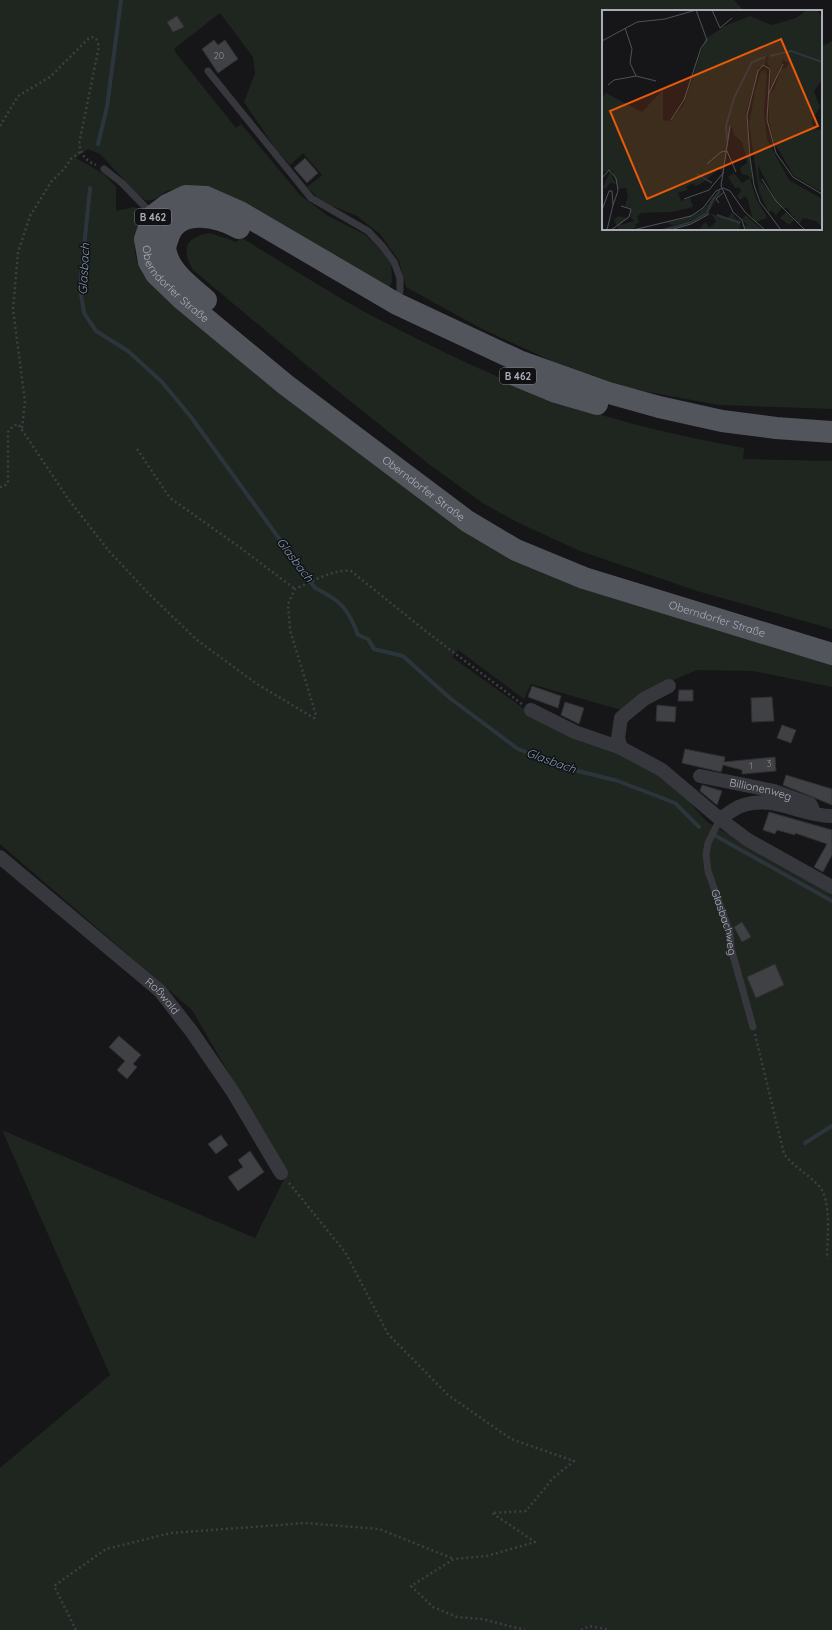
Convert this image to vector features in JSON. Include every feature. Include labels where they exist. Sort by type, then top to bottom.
[{"type":"main road","name":"B 462","points":[[154,216],[179,198],[206,197],[240,212],[397,304],[519,361],[608,393],[659,407],[722,420],[776,428],[832,432]]},
{"type":"main road","name":"Oberndorfer Straße","points":[[154,216],[145,239],[149,262],[156,274],[182,299],[286,384],[467,521],[516,550],[584,578],[832,654]]},
{"type":"main road","name":"Oberndorfer Straße","points":[[832,447],[725,435],[667,423],[556,392],[422,332],[369,304],[233,225],[213,217],[200,216],[183,220],[172,227],[165,244],[169,261],[190,286],[322,394],[436,484],[474,509],[522,537],[555,553],[618,576],[832,640]]},
{"type":"street","points":[[621,748],[618,738],[621,718],[644,699],[668,686]]},
{"type":"street","points":[[531,710],[575,732],[621,748],[662,770],[720,819],[748,840],[832,887]]},
{"type":"street","name":"Billionenweg","points":[[700,776],[774,791],[810,804],[812,807],[812,813]]},
{"type":"street","name":"Billionenweg","points":[[720,819],[740,806],[754,802],[771,802],[812,813],[832,816]]},
{"type":"street","name":"Roßwald","points":[[0,857],[160,991],[192,1032],[233,1092],[281,1173]]},
{"type":"lane","points":[[208,71],[312,198],[368,231],[383,247],[394,262],[400,278],[400,290],[397,304]]},
{"type":"lane","points":[[104,169],[122,183],[154,216]]},
{"type":"lane","name":"Glasbachweg","points":[[720,819],[708,842],[706,854],[708,871],[730,933],[731,948],[753,1027]]},
{"type":"path","points":[[0,126],[18,96],[50,77],[90,37],[94,37],[97,39],[99,46],[79,144],[82,155],[88,162],[104,169]]},
{"type":"path","points":[[22,428],[25,402],[13,309],[18,252],[30,216],[51,182],[64,170],[71,159],[81,151]]},
{"type":"path","points":[[0,486],[3,487],[8,483],[8,432],[13,426],[18,424],[69,500],[110,552],[149,594],[197,640],[257,684],[314,718],[316,715],[290,630],[288,604],[295,589],[336,571],[351,571],[428,633],[531,710]]},
{"type":"path","points":[[137,449],[170,498],[238,546],[295,589]]},
{"type":"path","points":[[753,1027],[784,1154],[792,1164],[819,1186],[825,1198],[827,1259]]},
{"type":"path","points":[[76,1630],[54,1586],[106,1549],[171,1533],[305,1523],[378,1529],[454,1559],[487,1556],[535,1542],[492,1514],[526,1511],[553,1478],[574,1461],[511,1439],[448,1395],[388,1334],[345,1252],[281,1173]]},
{"type":"path","points":[[454,1559],[411,1586],[433,1607],[457,1617],[482,1619],[525,1630]]},
{"type":"path","points":[[581,1630],[590,1626],[610,1630]]},
{"type":"shaded area","points":[[0,0],[734,0],[743,10],[602,10],[602,230],[822,230],[822,46],[832,41],[832,409],[719,405],[632,389],[552,361],[482,329],[406,287],[399,261],[380,234],[357,216],[330,205],[318,198],[307,187],[322,175],[303,153],[290,165],[275,148],[244,102],[255,73],[253,57],[220,13],[174,49],[176,53],[236,128],[241,124],[300,195],[328,216],[364,234],[383,252],[391,264],[392,280],[389,289],[183,187],[167,191],[155,199],[147,201],[139,196],[100,154],[88,149],[76,158],[104,174],[116,187],[116,211],[134,207],[142,211],[144,215],[137,232],[135,255],[137,263],[146,278],[485,540],[832,663],[832,687],[753,671],[697,670],[652,689],[621,710],[531,684],[524,699],[458,650],[452,657],[545,724],[628,758],[653,772],[677,788],[707,822],[832,892],[832,1630],[0,1630],[0,1468],[110,1375],[2,1130],[255,1238],[287,1173],[192,1010],[0,844]]},
{"type":"shaded area","points":[[210,233],[237,242],[240,237],[369,314],[460,360],[534,392],[611,418],[744,448],[743,459],[832,461],[832,629],[697,591],[580,551],[517,522],[484,504],[430,465],[334,388],[193,270],[187,256],[188,245],[190,241],[195,238]]},
{"type":"building","points":[[177,16],[184,27],[173,32],[167,22]]},
{"type":"building","points":[[214,40],[218,45],[225,40],[238,59],[218,73],[202,49]]},
{"type":"building","points":[[305,158],[318,173],[307,183],[294,168]]},
{"type":"building","points":[[532,686],[561,696],[558,708],[528,697]]},
{"type":"building","points":[[679,690],[693,690],[693,701],[678,701]]},
{"type":"building","points":[[772,697],[774,721],[752,722],[751,698]]},
{"type":"building","points":[[565,702],[584,708],[579,724],[561,715]]},
{"type":"building","points":[[657,705],[676,707],[675,722],[656,721]]},
{"type":"building","points":[[782,725],[796,730],[791,743],[777,738]]},
{"type":"building","points":[[685,749],[725,757],[724,762],[775,757],[776,771],[742,774],[742,770],[723,765],[721,772],[682,763]]},
{"type":"building","points":[[786,775],[832,789],[832,805],[783,785]]},
{"type":"building","points":[[702,785],[722,791],[717,805],[700,791]]},
{"type":"building","points":[[769,812],[832,830],[832,855],[823,872],[814,867],[827,844],[795,833],[795,835],[777,830],[775,834],[763,830]]},
{"type":"building","points":[[742,922],[751,937],[742,942],[734,927]]},
{"type":"building","points":[[775,964],[784,985],[756,998],[747,977]]},
{"type":"building","points":[[119,1036],[141,1055],[133,1064],[137,1067],[127,1079],[117,1070],[125,1061],[109,1047]]},
{"type":"building","points":[[221,1135],[228,1145],[216,1154],[208,1144]]},
{"type":"building","points":[[250,1151],[264,1172],[238,1191],[228,1177],[243,1167],[238,1160]]},
{"type":"waterway","name":"Glasbach","points":[[98,144],[107,107],[121,0]]},
{"type":"waterway","name":"Glasbach","points":[[90,188],[80,288],[84,313],[96,331],[128,351],[162,382],[191,417],[315,588],[337,601],[347,611],[358,635],[368,639],[374,649],[403,656],[451,699],[518,749],[566,768],[618,781],[675,803],[699,827]]},
{"type":"waterway","name":"Glasbach","points":[[716,836],[832,901]]},
{"type":"waterway","points":[[805,1143],[832,1126]]}]
